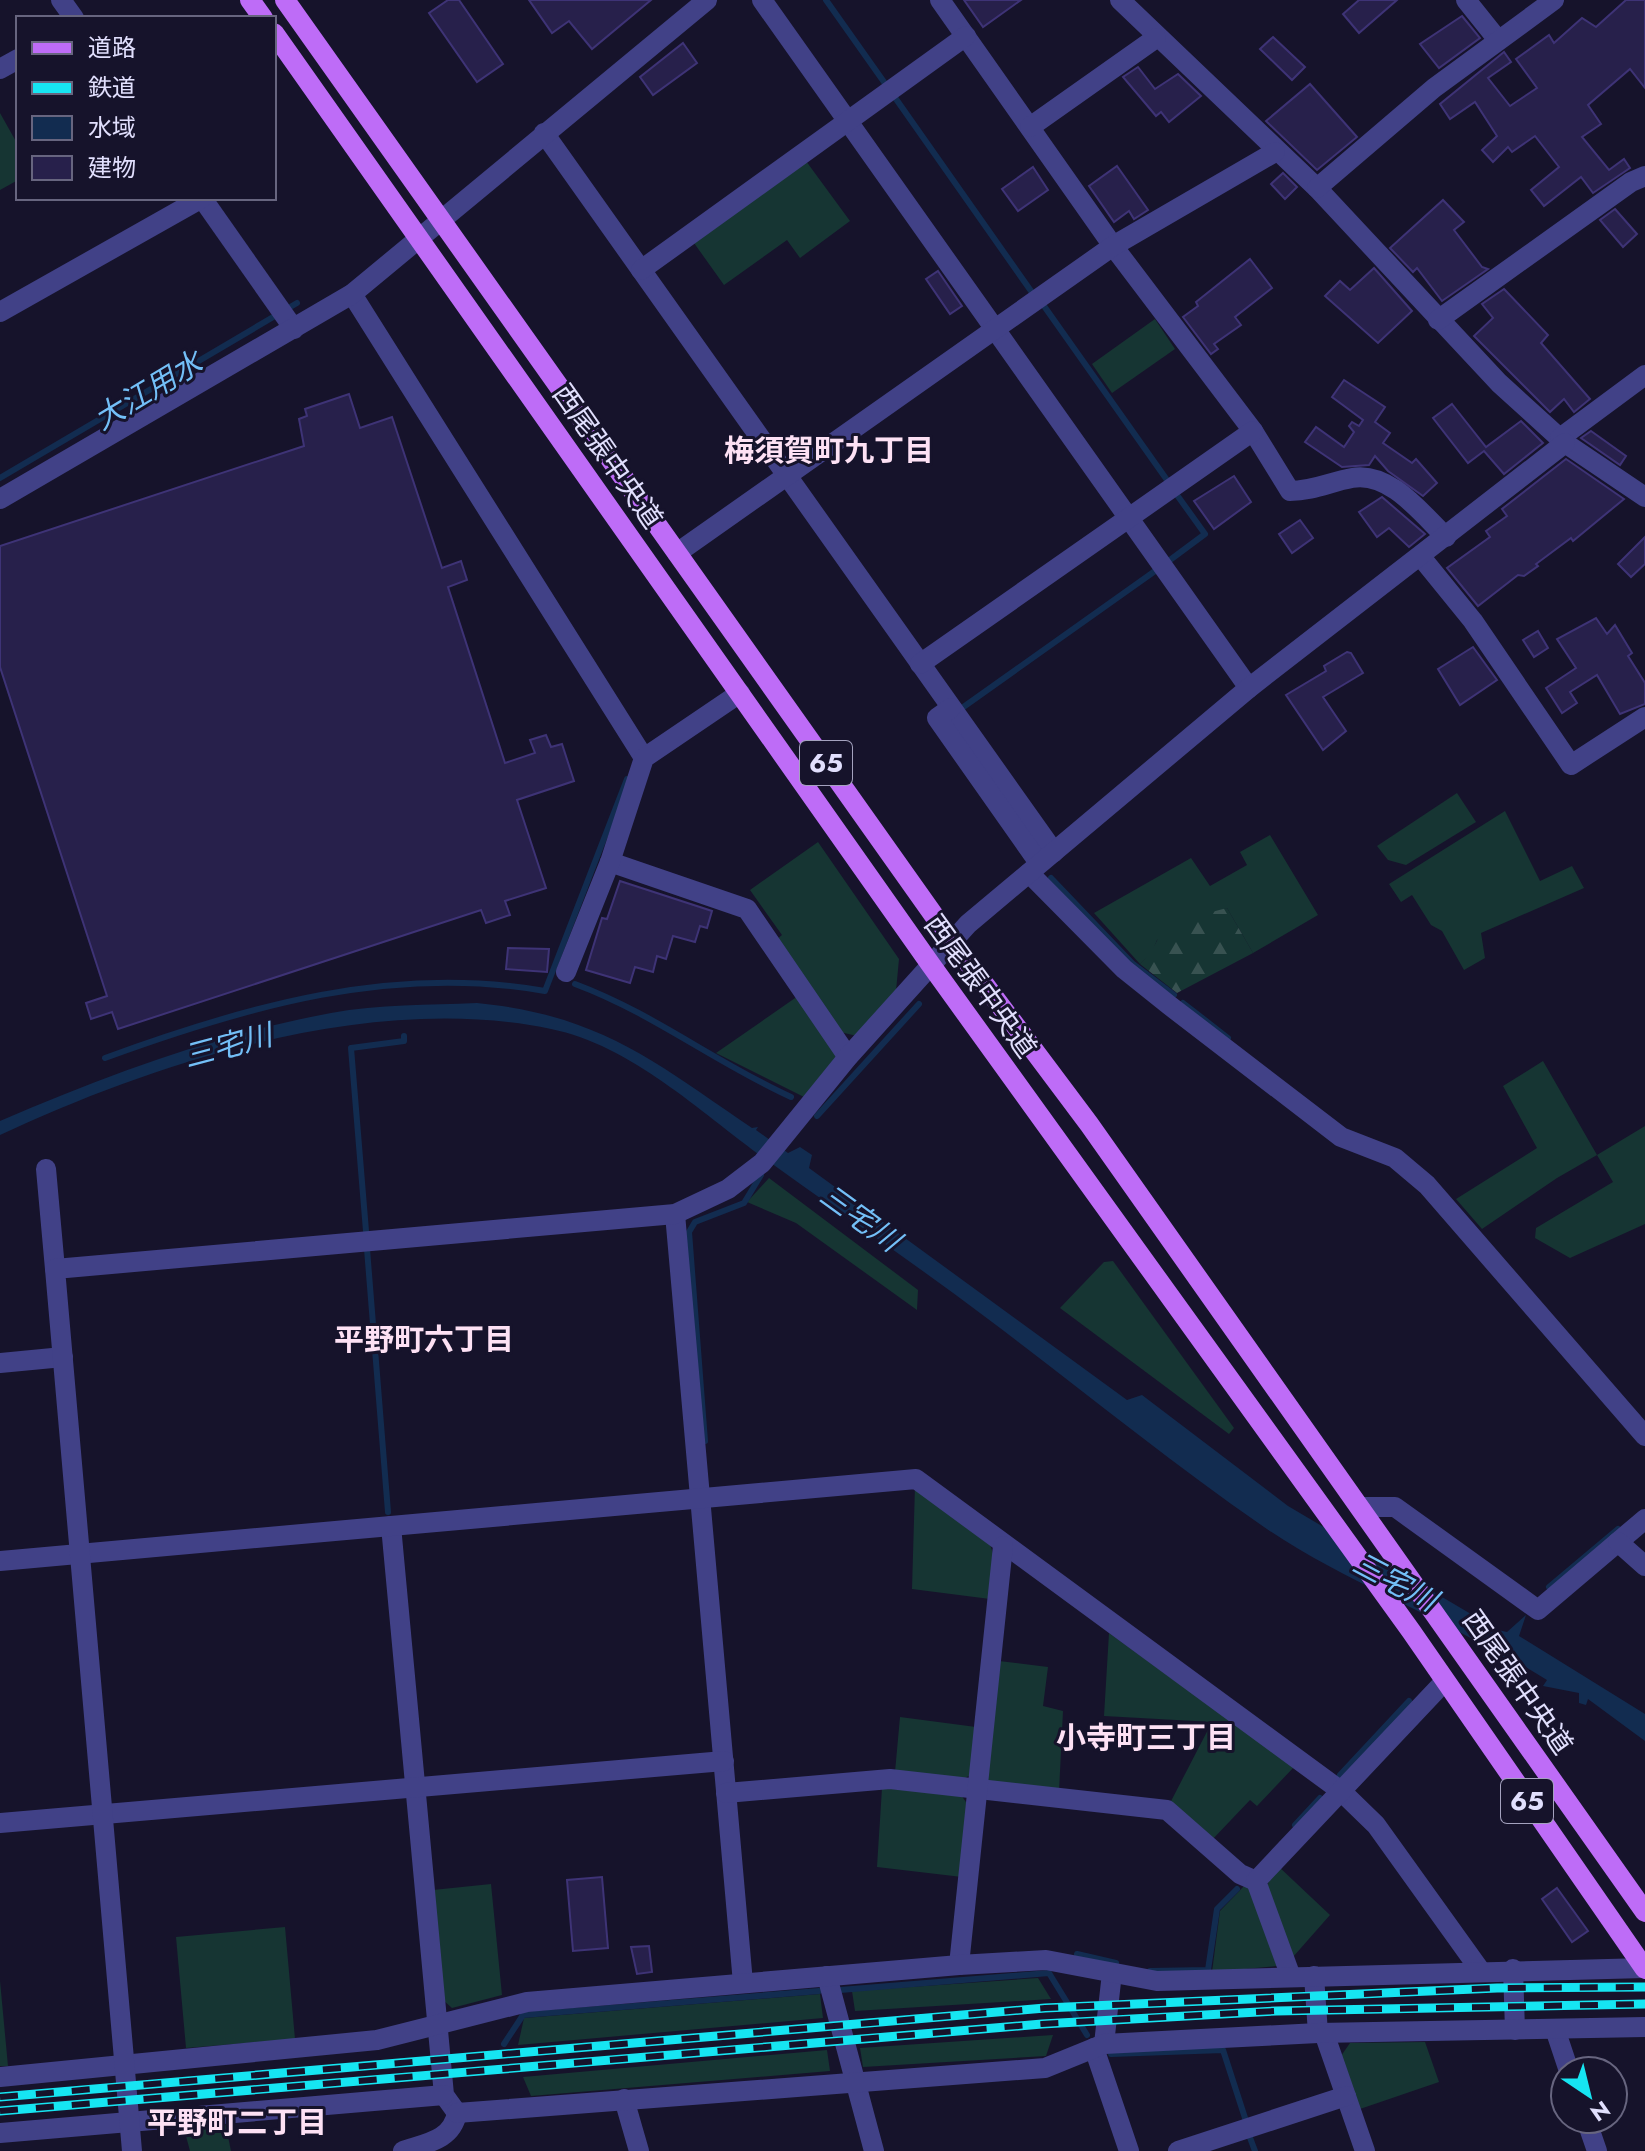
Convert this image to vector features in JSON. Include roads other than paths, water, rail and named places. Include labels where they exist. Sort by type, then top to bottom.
[{"type":"main road","name":"西尾張中央道","points":[[285,0],[952,941],[1089,1124],[1645,1912]]},
{"type":"main road","name":"西尾張中央道","points":[[276,36],[931,965],[1411,1631],[1645,1968]]},
{"type":"street","points":[[0,499],[286,318],[352,294],[442,223],[544,133],[707,0]]},
{"type":"street","points":[[762,0],[1249,688]]},
{"type":"street","points":[[940,0],[1113,246],[1253,431],[1290,491],[1310,491],[1354,477],[1371,479],[1397,490],[1446,537]]},
{"type":"street","points":[[1120,0],[1275,152],[1317,188],[1499,383],[1563,440],[1645,497]]},
{"type":"street","points":[[1466,0],[1498,40]]},
{"type":"street","points":[[1317,188],[1434,88],[1554,0]]},
{"type":"street","points":[[641,270],[966,36]]},
{"type":"street","points":[[1030,127],[1156,38]]},
{"type":"street","points":[[544,133],[951,708],[1041,863],[1124,969],[1341,1137],[1395,1158],[1427,1185],[1645,1436]]},
{"type":"street","points":[[677,553],[1113,246],[1275,152]]},
{"type":"street","points":[[1438,320],[1592,209],[1645,176]]},
{"type":"street","points":[[0,312],[198,200]]},
{"type":"street","points":[[203,200],[286,318]]},
{"type":"street","points":[[352,294],[644,758]]},
{"type":"street","points":[[55,1269],[675,1214],[728,1189],[782,1143],[848,1057],[952,941],[1249,688],[1421,557],[1645,375]]},
{"type":"street","points":[[920,664],[1253,431]]},
{"type":"street","points":[[1421,557],[1473,621],[1571,765],[1645,717]]},
{"type":"street","points":[[566,972],[610,862],[644,758],[740,693]]},
{"type":"street","points":[[610,862],[747,909],[848,1057]]},
{"type":"street","points":[[46,1169],[132,2151]]},
{"type":"street","points":[[675,1214],[743,1983]]},
{"type":"street","points":[[0,1363],[63,1357]]},
{"type":"street","points":[[0,1561],[916,1479],[1003,1546],[1341,1791],[1376,1825],[1480,1970]]},
{"type":"street","points":[[1366,1515],[1395,1507],[1538,1610],[1645,1519]]},
{"type":"street","points":[[391,1526],[444,2095],[457,2113],[454,2126],[448,2132],[416,2149]]},
{"type":"street","points":[[1618,1542],[1645,1566]]},
{"type":"street","points":[[959,1965],[1003,1546]]},
{"type":"street","points":[[1256,1881],[1444,1682]]},
{"type":"street","points":[[0,1823],[415,1785],[724,1761]]},
{"type":"street","points":[[726,1793],[890,1779],[1167,1810],[1240,1874],[1256,1881],[1291,1977]]},
{"type":"street","points":[[0,2077],[377,2040],[527,2002],[959,1965],[1046,1960],[1157,1981],[1513,1969],[1645,1968]]},
{"type":"street","points":[[1513,1969],[1515,2030]]},
{"type":"street","points":[[1112,1973],[1099,2046],[1129,2151]]},
{"type":"street","points":[[827,1976],[874,2151]]},
{"type":"street","points":[[1314,1976],[1321,2033],[1365,2151]]},
{"type":"street","points":[[457,2113],[1045,2068],[1099,2046],[1321,2033],[1645,2027]]},
{"type":"street","points":[[1555,2029],[1564,2055]]},
{"type":"street","points":[[0,2133],[444,2095]]},
{"type":"street","points":[[1178,2151],[1346,2096]]},
{"type":"street","points":[[624,2099],[639,2151]]},
{"type":"water","name":"三宅川","points":[[477,1003],[520,1009],[592,1030],[655,1063],[752,1128],[758,1127],[756,1130],[788,1153],[800,1147],[812,1155],[809,1168],[1127,1400],[1142,1395],[1288,1506],[1498,1630],[1507,1632],[1526,1615],[1519,1636],[1645,1714],[1645,1741],[1588,1699],[1586,1705],[1579,1703],[1579,1693],[1543,1686],[1547,1680],[1516,1661],[1508,1668],[1504,1666],[1507,1659],[1323,1563],[1264,1527],[664,1082],[609,1049],[580,1037],[551,1029],[483,1020],[413,1019],[342,1027],[270,1040],[198,1059],[62,1107],[0,1135],[0,1121],[40,1104],[121,1072],[246,1032],[349,1010]]},
{"type":"waterway","points":[[826,0],[884,82]]},
{"type":"waterway","points":[[896,99],[1031,291]]},
{"type":"waterway","name":"大江用水","points":[[0,478],[297,303]]},
{"type":"waterway","points":[[1044,306],[1167,480]]},
{"type":"waterway","points":[[1170,560],[1205,534],[1177,495]]},
{"type":"waterway","points":[[962,708],[1155,571]]},
{"type":"waterway","name":"三宅川","points":[[105,1058],[212,1022],[321,995],[432,983],[488,984],[545,991],[627,779]]},
{"type":"waterway","points":[[1051,878],[1133,964],[1174,995]]},
{"type":"waterway","points":[[575,984],[631,1009],[791,1097]]},
{"type":"waterway","points":[[1183,1003],[1228,1038]]},
{"type":"waterway","points":[[817,1116],[919,1004]]},
{"type":"waterway","points":[[366,1231],[351,1048],[404,1041],[404,1036]]},
{"type":"waterway","points":[[705,1441],[689,1232],[695,1222],[744,1203],[761,1175]]},
{"type":"waterway","points":[[367,1249],[388,1512]]},
{"type":"waterway","points":[[1549,1587],[1618,1529]]},
{"type":"waterway","points":[[1340,1775],[1409,1701]]},
{"type":"waterway","points":[[1295,1825],[1320,1798]]},
{"type":"waterway","points":[[1150,1971],[1208,1970],[1217,1909],[1237,1889]]},
{"type":"waterway","points":[[1077,1954],[1116,1963]]},
{"type":"waterway","points":[[840,1990],[1049,1973],[1087,2035]]},
{"type":"waterway","points":[[504,2044],[523,2015],[819,1991]]},
{"type":"waterway","points":[[1111,2054],[1223,2050],[1246,2121]]},
{"type":"waterway","points":[[1249,2135],[1255,2151]]},
{"type":"railway","points":[[0,2097],[1045,2008],[1497,1988],[1645,1987]]},
{"type":"railway","points":[[0,2111],[1042,2024],[1276,2011],[1645,2004]]},
{"type":"district","name":"梅須賀町九丁目","points":[[829,451]]},
{"type":"district","name":"平野町六丁目","points":[[424,1340]]},
{"type":"district","name":"小寺町三丁目","points":[[1146,1738]]},
{"type":"district","name":"平野町二丁目","points":[[237,2123]]}]
